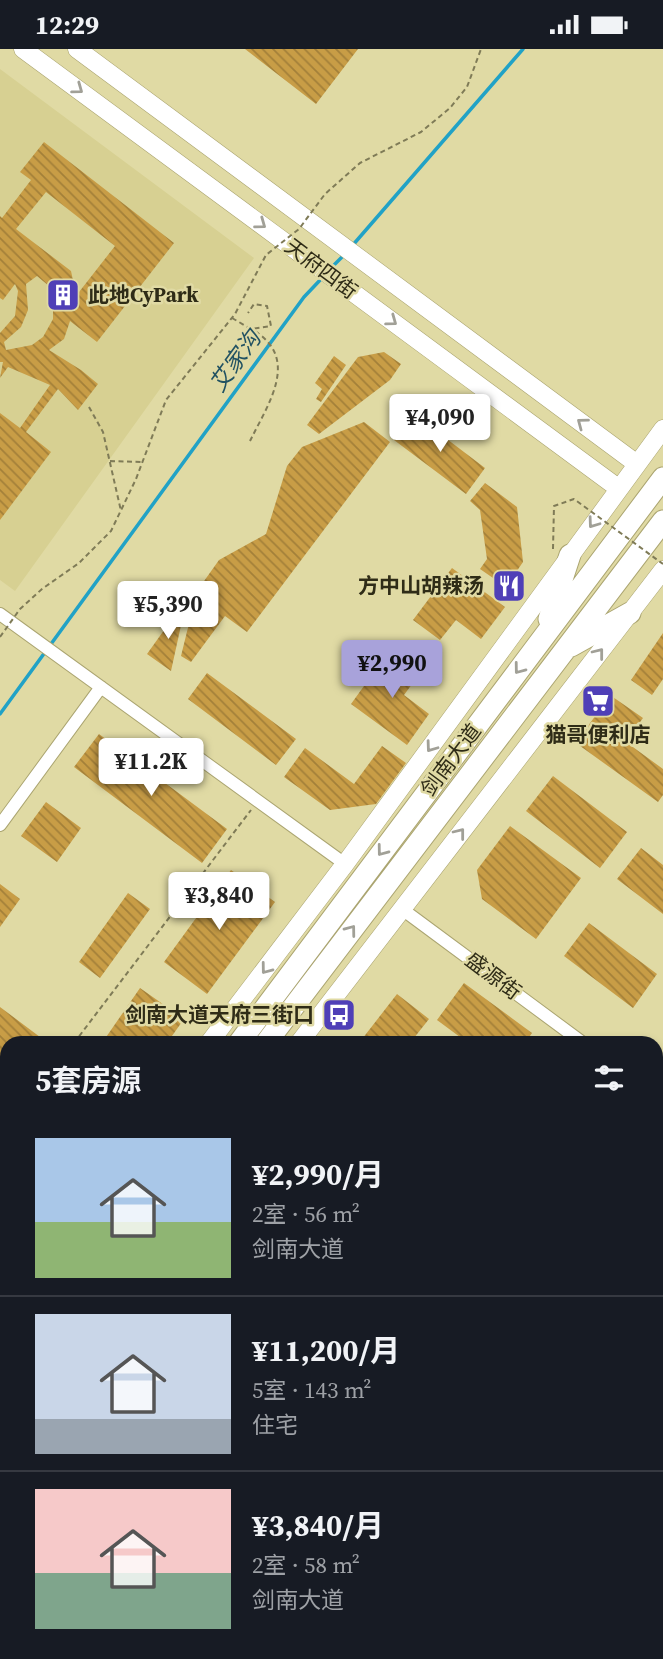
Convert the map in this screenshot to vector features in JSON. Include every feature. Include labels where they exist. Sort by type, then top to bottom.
[{"type":"highway","name":"剑南大道","points":[[244,1036],[663,478]]},
{"type":"highway","name":"剑南大道","points":[[271,1036],[663,521]]},
{"type":"highway","points":[[543,637],[561,552]]},
{"type":"highway","points":[[563,650],[630,613]]},
{"type":"main road","name":"天府四街","points":[[23,49],[618,488]]},
{"type":"main road","name":"天府四街","points":[[77,49],[636,464]]},
{"type":"main road","points":[[214,1036],[345,864],[561,552],[618,488],[663,429]]},
{"type":"main road","points":[[304,1036],[663,570]]},
{"type":"street","points":[[0,614],[345,864]]},
{"type":"street","points":[[0,825],[101,687]]},
{"type":"street","name":"盛源街","points":[[402,909],[574,1036]]},
{"type":"path","points":[[0,637],[20,610],[42,589],[79,563],[111,531],[143,461],[166,400],[232,318],[267,255],[299,229],[325,194],[359,163],[421,132],[450,108],[467,87],[481,49]]},
{"type":"path","points":[[248,313],[254,304],[267,306],[271,325],[251,329]]},
{"type":"path","points":[[232,318],[265,337],[280,366],[276,388],[250,441]]},
{"type":"path","points":[[89,407],[103,432],[121,511]]},
{"type":"path","points":[[110,461],[143,461]]},
{"type":"path","points":[[561,552],[554,506],[574,499],[663,564]]},
{"type":"path","points":[[79,1036],[258,801]]},
{"type":"shaded area","points":[[0,69],[254,258],[15,591],[0,580]]},
{"type":"building","points":[[245,49],[358,49],[316,104]]},
{"type":"building","points":[[44,142],[174,243],[97,342],[70,321],[64,339],[49,350],[98,384],[78,410],[58,389],[26,432],[51,452],[0,520],[0,413],[20,428],[50,385],[8,367],[0,378],[3,362],[0,362],[0,333],[15,316],[18,291],[15,284],[3,300],[0,298],[0,216],[2,218],[31,180],[20,172]],"holes":[[[46,192],[115,246],[72,301],[74,285],[71,271],[16,229]],[[37,276],[49,286],[53,298],[53,319],[43,337],[32,345],[6,350],[4,342],[21,327],[28,310],[26,284]]]},
{"type":"building","points":[[384,352],[401,364],[390,380],[319,434],[307,425],[358,357]]},
{"type":"building","points":[[334,356],[346,365],[321,402],[316,399],[322,389],[315,383]]},
{"type":"building","points":[[414,414],[485,468],[466,494],[394,440]]},
{"type":"building","points":[[364,422],[390,442],[247,632],[225,616],[191,662],[181,656],[197,591],[219,560],[266,534],[287,466],[302,447]]},
{"type":"building","points":[[485,483],[517,507],[523,562],[506,587],[480,569],[487,559],[480,510],[470,501]]},
{"type":"building","points":[[452,568],[505,607],[481,639],[456,620],[440,640],[413,620]]},
{"type":"building","points":[[187,598],[171,671],[147,654]]},
{"type":"building","points":[[663,633],[663,679],[652,695],[631,680]]},
{"type":"building","points":[[387,654],[418,676],[404,695],[429,714],[407,745],[351,704]]},
{"type":"building","points":[[207,673],[296,739],[276,765],[188,699]]},
{"type":"building","points":[[610,695],[643,718],[626,742],[663,769],[663,795],[658,802],[576,743]]},
{"type":"building","points":[[99,734],[227,829],[202,863],[74,767]]},
{"type":"building","points":[[382,746],[406,763],[376,804],[330,810],[284,777],[305,748],[354,784]]},
{"type":"building","points":[[553,776],[627,832],[600,868],[526,811]]},
{"type":"building","points":[[46,802],[81,828],[57,862],[21,836]]},
{"type":"building","points":[[510,826],[581,878],[536,939],[482,899],[477,870]]},
{"type":"building","points":[[641,848],[663,865],[663,914],[617,879]]},
{"type":"building","points":[[231,870],[275,902],[207,994],[164,962]]},
{"type":"building","points":[[0,884],[20,899],[0,927]]},
{"type":"building","points":[[128,893],[150,909],[100,978],[79,962]]},
{"type":"building","points":[[589,923],[657,974],[633,1008],[564,956]]},
{"type":"building","points":[[464,983],[532,1033],[530,1036],[459,1036],[437,1020]]},
{"type":"building","points":[[140,988],[184,1019],[172,1036],[107,1036]]},
{"type":"building","points":[[397,994],[429,1019],[416,1036],[364,1036]]},
{"type":"building","points":[[0,1007],[39,1036],[0,1036]]},
{"type":"waterway","name":"艾家沟","points":[[352,246],[523,49]]},
{"type":"waterway","name":"艾家沟","points":[[331,268],[345,254]]},
{"type":"waterway","name":"艾家沟","points":[[0,714],[304,297],[323,277]]},
{"type":"place","name":"此地CyPark","points":[[63,295]]},
{"type":"place","name":"方中山胡辣汤","points":[[509,586]]},
{"type":"place","name":"猫哥便利店","points":[[598,701]]},
{"type":"place","name":"剑南大道天府三街口","points":[[339,1015]]}]
